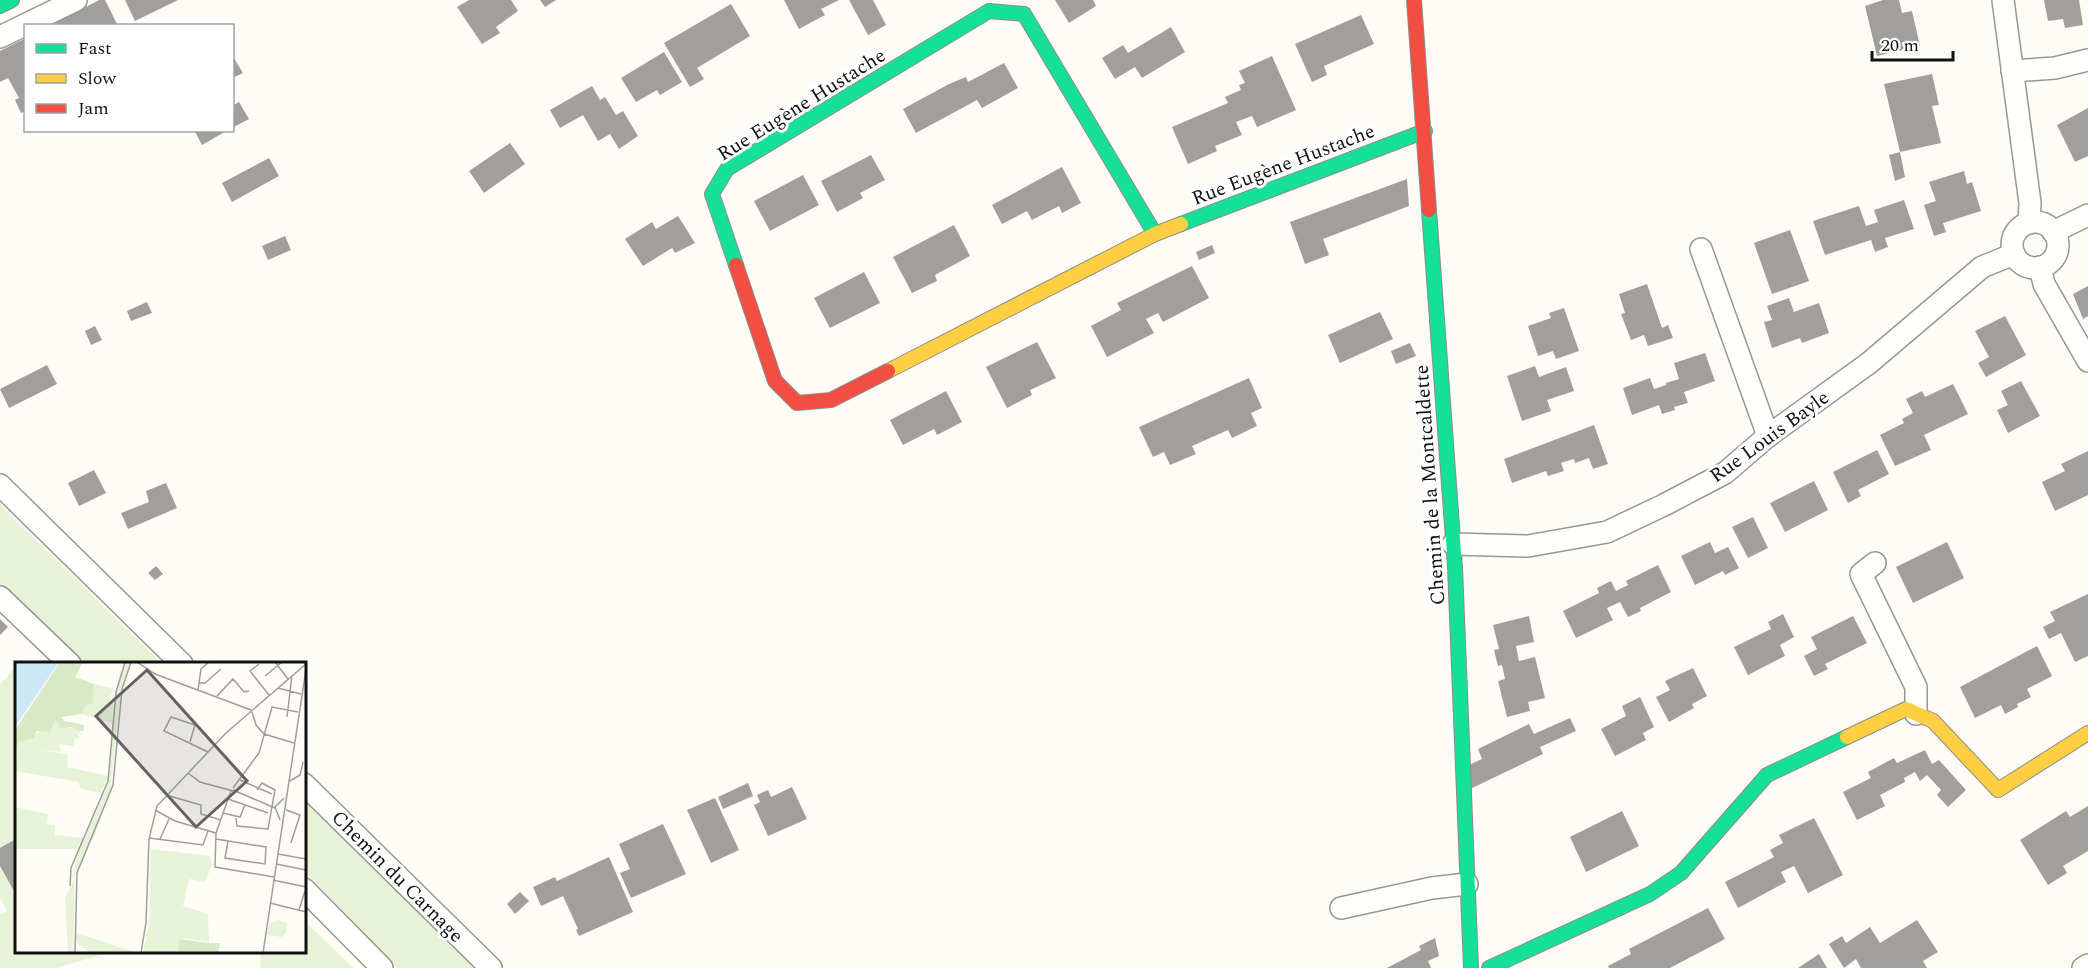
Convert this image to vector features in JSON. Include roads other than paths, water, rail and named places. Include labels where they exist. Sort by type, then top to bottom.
[{"type":"street","points":[[0,6],[12,0]]},
{"type":"street","points":[[27,24],[76,0]]},
{"type":"street","name":"Chemin de la Montcaldette","points":[[1414,0],[1453,544],[1471,968]]},
{"type":"street","points":[[2003,0],[2030,203],[2029,223]]},
{"type":"street","name":"Rue Eugène Hustache","points":[[1155,234],[1024,14],[989,11],[727,169],[712,194],[775,381],[797,403],[831,400],[1155,234],[1425,131]]},
{"type":"street","points":[[0,37],[24,25]]},
{"type":"street","points":[[2012,71],[2055,68],[2088,60]]},
{"type":"street","points":[[2053,232],[2088,215]]},
{"type":"street","points":[[2029,223],[2043,224],[2053,232],[2058,245],[2047,264],[2040,267],[2026,266],[2014,254],[2013,236],[2022,226],[2029,223]]},
{"type":"street","points":[[1701,249],[1768,436]]},
{"type":"street","name":"Rue Louis Bayle","points":[[1453,544],[1528,546],[1607,532],[1725,473],[1768,436],[1869,363],[1982,267],[2014,254]]},
{"type":"street","points":[[2040,267],[2044,284],[2088,361]]},
{"type":"street","points":[[0,485],[181,662]]},
{"type":"street","points":[[1875,563],[1861,574],[1916,687],[1916,714]]},
{"type":"street","points":[[0,597],[69,662]]},
{"type":"street","points":[[1489,968],[1658,889],[1681,873],[1767,775],[1906,709],[1933,721],[1998,790],[2088,733]]},
{"type":"street","name":"Chemin du Carnage","points":[[306,786],[491,968]]},
{"type":"street","points":[[1341,908],[1432,888],[1467,884]]},
{"type":"street","points":[[306,891],[382,968]]},
{"type":"street","points":[[2083,968],[2088,965]]}]
